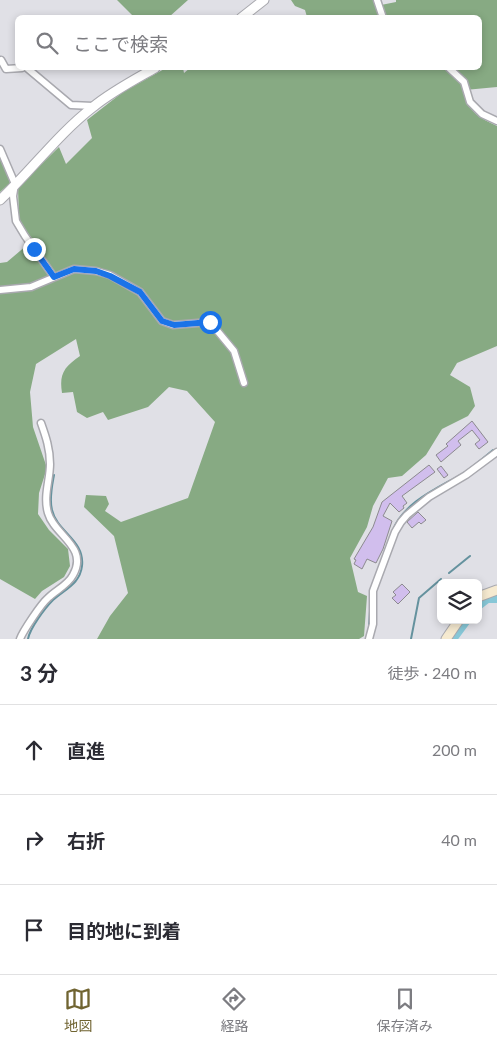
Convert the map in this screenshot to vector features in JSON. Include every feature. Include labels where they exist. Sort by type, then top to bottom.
[{"type":"main road","points":[[482,596],[497,590]]},
{"type":"main road","points":[[446,639],[456,624]]},
{"type":"street","points":[[245,15],[264,0]]},
{"type":"street","points":[[377,0],[382,15]]},
{"type":"street","points":[[0,60],[6,69],[15,68]]},
{"type":"street","points":[[29,70],[71,105],[93,106]]},
{"type":"street","points":[[0,200],[62,135],[93,106],[152,70]]},
{"type":"street","points":[[451,70],[464,82],[470,102],[482,114],[497,121]]},
{"type":"street","points":[[0,149],[15,184],[13,196],[16,221],[54,277]]},
{"type":"street","points":[[0,290],[31,287],[74,269],[96,271],[110,276],[140,292],[162,321],[174,325],[210,322],[234,351],[244,383]]},
{"type":"street","points":[[20,639],[47,598],[70,580],[74,574],[77,560],[76,553],[69,540],[48,514],[46,503],[50,448],[41,423]]},
{"type":"street","points":[[369,639],[373,624],[373,591],[395,532],[401,522],[429,497],[466,475],[497,452]]},
{"type":"green space","points":[[117,0],[188,0],[171,15],[132,15]]},
{"type":"green space","points":[[291,0],[374,0],[376,6],[396,2],[396,0],[497,0],[497,87],[465,90],[471,109],[484,120],[497,126],[497,346],[457,363],[450,375],[470,387],[475,406],[468,416],[442,429],[426,455],[402,476],[388,478],[373,506],[367,527],[350,558],[358,592],[367,596],[364,636],[359,639],[97,639],[110,616],[128,593],[114,536],[84,507],[86,495],[106,496],[109,504],[105,511],[121,522],[188,498],[215,422],[187,391],[169,387],[148,407],[108,420],[103,412],[87,418],[77,412],[73,392],[62,393],[62,376],[66,368],[80,356],[76,339],[36,364],[30,392],[33,427],[47,468],[39,493],[38,514],[49,530],[68,549],[70,566],[64,577],[42,591],[35,599],[0,579],[0,263],[7,262],[33,240],[19,221],[18,187],[59,147],[66,164],[92,138],[87,120],[123,92],[162,70],[183,70],[184,73],[188,70],[482,70],[482,15],[306,15],[305,10],[295,6]]},
{"type":"green space","points":[[0,155],[10,183],[0,192]]},
{"type":"building","points":[[472,421],[488,442],[479,449],[475,444],[480,440],[472,430],[458,441],[461,445],[441,462],[436,455],[448,446],[446,444]]},
{"type":"building","points":[[429,465],[435,472],[402,496],[407,503],[403,506],[404,508],[399,512],[390,503],[383,516],[392,521],[383,549],[376,563],[367,559],[362,569],[354,564],[356,560],[354,559],[373,527],[382,502]]},
{"type":"building","points":[[441,466],[448,475],[444,478],[437,469]]},
{"type":"building","points":[[418,512],[426,520],[421,524],[419,522],[412,528],[407,522]]},
{"type":"building","points":[[402,584],[410,592],[398,604],[392,598],[396,595],[393,592]]},
{"type":"waterway","points":[[393,530],[398,520],[413,504],[466,471],[493,450]]},
{"type":"waterway","points":[[28,639],[42,613],[53,600],[75,582],[82,566],[82,557],[79,549],[59,524],[52,510],[51,497],[54,475]]},
{"type":"waterway","points":[[449,573],[470,556]]},
{"type":"waterway","points":[[411,639],[419,598],[437,582]]},
{"type":"waterway","points":[[482,602],[487,598],[497,598]]},
{"type":"waterway","points":[[369,626],[370,611]]},
{"type":"waterway","points":[[452,639],[463,624]]},
{"type":"route","points":[[34,249],[54,277],[74,269],[96,271],[110,276],[140,292],[162,321],[174,325],[210,322]]}]
